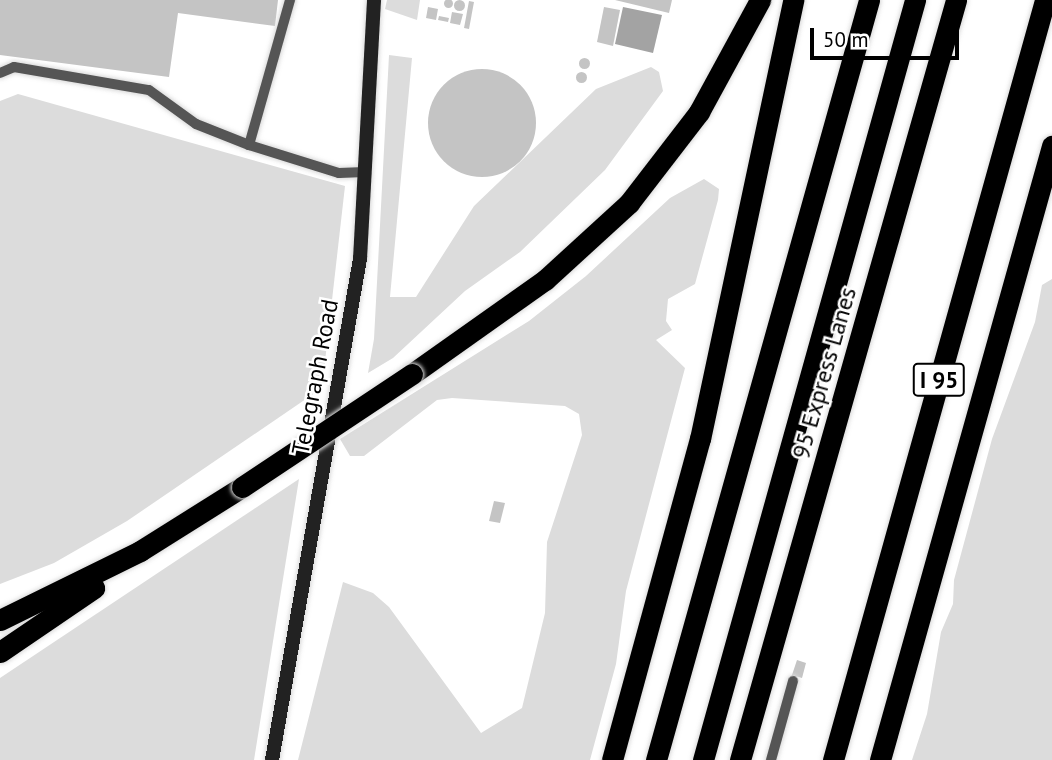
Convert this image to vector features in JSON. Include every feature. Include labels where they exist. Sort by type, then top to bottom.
[{"type":"highway","points":[[0,652],[140,551],[243,487],[412,374],[545,280],[629,203],[699,113],[760,0]]},
{"type":"highway","points":[[612,760],[700,439],[793,0]]},
{"type":"highway","points":[[656,760],[869,0]]},
{"type":"highway","points":[[703,760],[915,0]]},
{"type":"highway","name":"95 Express Lanes","points":[[740,760],[956,0]]},
{"type":"highway","name":"I 95","points":[[833,760],[1045,0]]},
{"type":"highway","points":[[880,760],[1052,146]]},
{"type":"highway","points":[[0,620],[140,551]]},
{"type":"street","name":"Telegraph Road","points":[[272,760],[318,480],[354,303],[365,172],[374,0]]},
{"type":"lane","points":[[249,145],[289,0]]},
{"type":"lane","points":[[0,74],[14,67],[149,90],[196,124],[249,145],[339,173],[365,172]]},
{"type":"lane","points":[[771,760],[793,681]]},
{"type":"shaded area","points":[[387,0],[420,0],[417,20],[385,9]]},
{"type":"shaded area","points":[[623,7],[662,15],[653,53],[615,44]]},
{"type":"shaded area","points":[[389,55],[412,58],[390,297],[416,297],[474,206],[596,89],[651,67],[659,72],[663,91],[605,170],[520,252],[465,291],[393,358],[368,373],[374,339]]},
{"type":"shaded area","points":[[18,94],[345,186],[322,388],[127,521],[54,563],[0,584],[0,101]]},
{"type":"shaded area","points":[[704,179],[719,189],[718,200],[695,284],[668,299],[666,321],[672,330],[656,340],[685,368],[626,591],[616,664],[590,760],[298,760],[343,582],[373,593],[389,607],[481,733],[522,708],[545,613],[547,542],[582,435],[579,414],[565,406],[452,398],[437,400],[364,456],[350,456],[340,439],[529,321],[586,276],[670,198]]},
{"type":"shaded area","points":[[1052,279],[1052,760],[912,760],[927,714],[941,632],[953,604],[954,580],[992,439],[1035,322],[1042,285]]},
{"type":"shaded area","points":[[299,479],[254,760],[0,760],[0,678]]},
{"type":"building","points":[[448,-2],[453,3],[448,8],[443,3]]},
{"type":"building","points":[[0,0],[278,0],[275,26],[178,13],[169,77],[0,55]]},
{"type":"building","points":[[459,0],[463,1],[463,9],[459,10],[455,9],[454,5],[455,1]]},
{"type":"building","points":[[615,0],[672,0],[669,13]]},
{"type":"building","points":[[469,1],[474,2],[469,29],[464,28]]},
{"type":"building","points":[[428,7],[438,9],[436,20],[426,18]]},
{"type":"building","points":[[604,7],[620,10],[613,46],[597,42]]},
{"type":"building","points":[[452,12],[463,14],[460,25],[450,23]]},
{"type":"building","points":[[439,16],[449,18],[448,22],[438,20]]},
{"type":"building","points":[[584,57],[590,63],[584,69],[578,63]]},
{"type":"building","points":[[482,69],[503,73],[520,85],[532,102],[536,123],[532,144],[520,161],[503,173],[482,177],[461,173],[444,161],[432,144],[428,123],[432,102],[444,85],[461,73]]},
{"type":"building","points":[[581,71],[587,77],[581,83],[575,77]]},
{"type":"building","points":[[494,501],[505,503],[500,523],[489,521]]},
{"type":"building","points":[[797,660],[806,663],[802,678],[792,675]]}]
